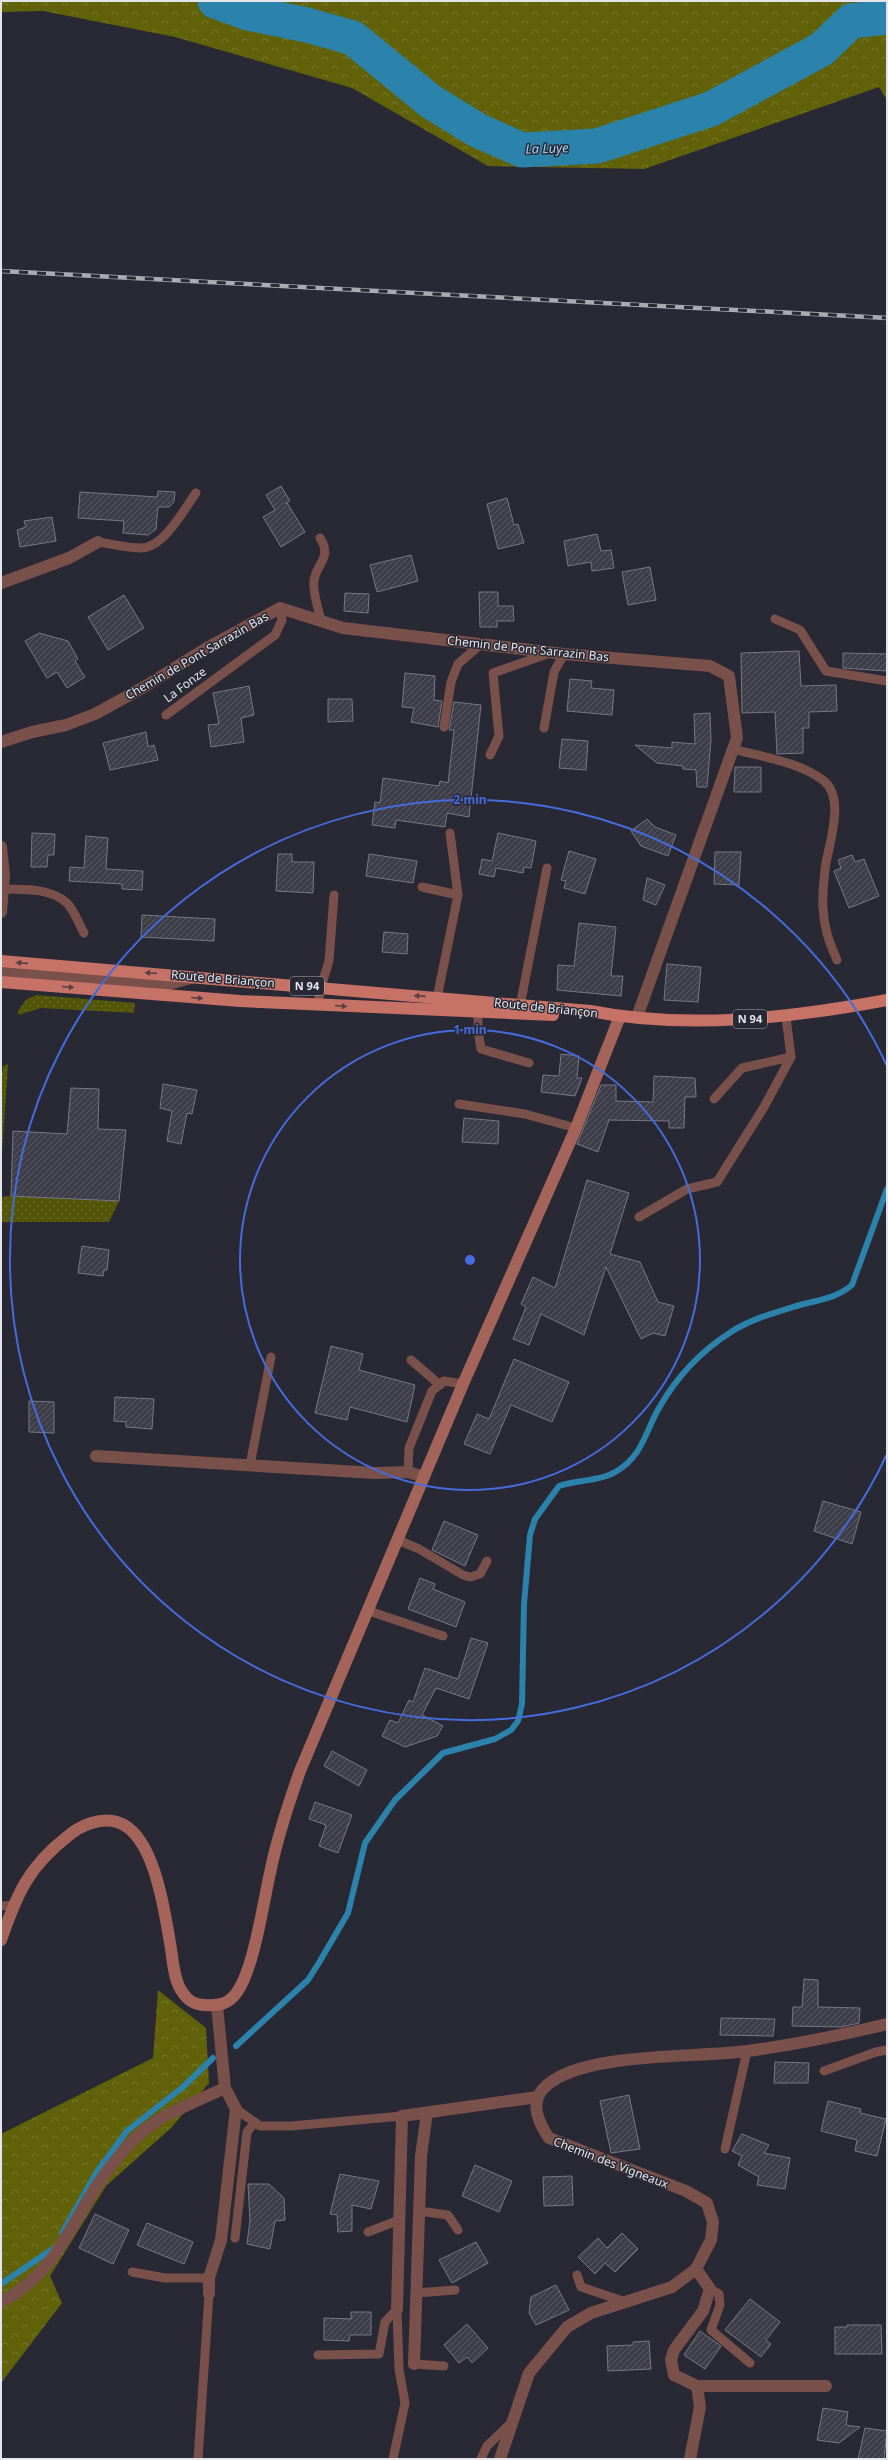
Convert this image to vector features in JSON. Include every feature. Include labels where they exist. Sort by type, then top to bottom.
[{"type":"main road","name":"Route de Briançon","points":[[1,961],[196,976],[436,998],[478,1007],[637,1017],[740,1020],[786,1017],[887,1000]]},
{"type":"main road","name":"Route de Briançon","points":[[1,982],[240,1001],[435,1011],[478,1007]]},
{"type":"street","points":[[1,583],[69,558],[98,542]]},
{"type":"street","name":"Chemin de Pont Sarrazin Bas","points":[[1,742],[32,732],[66,725],[95,714],[205,649],[280,608],[343,628],[559,653],[710,666],[729,676],[738,738],[637,1017]]},
{"type":"street","points":[[1,847],[1,912]]},
{"type":"street","points":[[1,972],[162,986],[196,976]]},
{"type":"street","points":[[1,1940],[14,1905],[30,1873],[51,1849],[73,1832],[107,1819],[124,1824],[138,1835],[156,1876],[180,1989],[189,2001],[200,2005],[217,2006],[228,2001],[237,1992],[244,1977],[256,1939],[282,1820],[300,1771],[369,1611],[424,1477],[576,1128],[616,1016]]},
{"type":"street","points":[[96,1456],[375,1473],[408,1472],[424,1477]]},
{"type":"street","points":[[209,2294],[209,2278],[221,2240],[236,2109],[225,2088],[217,2006]]},
{"type":"street","points":[[397,2309],[402,2116],[537,2098],[545,2086],[558,2076],[592,2064],[747,2051],[836,2036],[887,2024]]},
{"type":"street","points":[[1,2302],[20,2292],[42,2272],[61,2249],[82,2208],[108,2169],[142,2134],[163,2117],[225,2088]]},
{"type":"street","name":"Chemin des Vigneaux","points":[[537,2098],[538,2122],[549,2138],[686,2191],[707,2203],[713,2222],[711,2240],[696,2269]]},
{"type":"street","points":[[414,2364],[421,2156],[427,2113]]},
{"type":"street","points":[[500,2459],[529,2373],[567,2326],[591,2313],[672,2287],[696,2269],[710,2289],[703,2311],[674,2350],[671,2360],[674,2375],[697,2386],[826,2386]]},
{"type":"street","points":[[690,2459],[700,2407],[697,2386]]},
{"type":"lane","points":[[98,542],[142,548],[151,546],[168,534],[196,492]]},
{"type":"lane","points":[[320,538],[324,545],[324,560],[314,581],[321,621]]},
{"type":"lane","name":"La Fonze","points":[[166,715],[275,635],[282,620],[280,608]]},
{"type":"lane","points":[[775,619],[800,630],[826,671],[887,681]]},
{"type":"lane","points":[[444,727],[451,682],[458,664],[481,644]]},
{"type":"lane","points":[[544,728],[559,653]]},
{"type":"lane","points":[[490,755],[499,736],[493,673],[559,653]]},
{"type":"lane","points":[[733,749],[805,770],[825,782],[833,795],[834,824],[825,868],[823,907],[826,936],[837,960]]},
{"type":"lane","points":[[435,1011],[436,998],[458,895],[450,833]]},
{"type":"lane","points":[[519,1010],[547,868]]},
{"type":"lane","points":[[422,887],[458,895]]},
{"type":"lane","points":[[2,889],[39,891],[56,894],[68,904],[84,933]]},
{"type":"lane","points":[[318,1004],[321,987],[329,961],[334,895]]},
{"type":"lane","points":[[478,1007],[478,1031],[481,1048],[529,1063]]},
{"type":"lane","points":[[639,1217],[688,1189],[717,1182],[764,1107],[791,1057],[786,1017]]},
{"type":"lane","points":[[714,1099],[742,1068],[791,1057]]},
{"type":"lane","points":[[459,1104],[525,1114],[576,1128]]},
{"type":"lane","points":[[250,1465],[271,1357]]},
{"type":"lane","points":[[411,1360],[440,1385]]},
{"type":"lane","points":[[408,1472],[409,1448],[432,1391],[444,1381],[464,1384]]},
{"type":"lane","points":[[398,1540],[470,1577],[480,1574],[487,1562]]},
{"type":"lane","points":[[369,1611],[443,1636]]},
{"type":"lane","points":[[1,1906],[14,1905]]},
{"type":"lane","points":[[824,2071],[876,2052],[887,2050]]},
{"type":"lane","points":[[725,2149],[747,2051]]},
{"type":"lane","points":[[236,2109],[260,2126],[291,2126],[402,2116]]},
{"type":"lane","points":[[235,2238],[247,2132],[255,2122]]},
{"type":"lane","points":[[419,2211],[448,2215],[458,2230]]},
{"type":"lane","points":[[368,2232],[399,2220]]},
{"type":"lane","points":[[132,2272],[165,2278],[209,2278]]},
{"type":"lane","points":[[577,2275],[581,2287],[626,2302]]},
{"type":"lane","points":[[710,2289],[719,2294],[720,2304],[711,2330],[750,2363]]},
{"type":"lane","points":[[416,2293],[455,2290]]},
{"type":"lane","points":[[198,2459],[209,2294]]},
{"type":"lane","points":[[318,2355],[379,2354],[385,2322],[397,2309]]},
{"type":"lane","points":[[393,2459],[405,2404],[399,2369],[397,2309]]},
{"type":"lane","points":[[414,2364],[444,2366]]},
{"type":"lane","points":[[481,2459],[487,2446],[511,2423]]},
{"type":"shaded area","points":[[36,995],[135,1003],[134,1013],[41,1008],[18,1015],[18,1011],[26,1000]]},
{"type":"shaded area","points":[[8,1064],[1,1168],[1,1079],[3,1066]]},
{"type":"shaded area","points":[[11,1196],[119,1201],[109,1222],[1,1222],[1,1197]]},
{"type":"green space","points":[[1,1],[887,1],[887,100],[879,87],[644,169],[488,166],[352,88],[175,37],[43,11],[1,12]]},
{"type":"green space","points":[[158,1990],[206,2028],[209,2083],[171,2128],[106,2186],[50,2276],[62,2303],[1,2383],[1,2134],[153,2058]]},
{"type":"building","points":[[281,486],[290,501],[285,504],[287,503],[305,532],[281,547],[263,517],[275,510],[266,495]]},
{"type":"building","points":[[158,491],[175,492],[174,502],[169,507],[158,507],[156,529],[148,535],[123,533],[124,521],[78,518],[80,492],[157,497]]},
{"type":"building","points":[[507,498],[514,525],[518,524],[524,543],[498,549],[487,504]]},
{"type":"building","points":[[52,517],[56,541],[20,547],[17,530],[26,527],[24,521]]},
{"type":"building","points":[[597,534],[601,551],[611,550],[614,568],[592,571],[591,562],[568,566],[564,541]]},
{"type":"building","points":[[411,555],[418,581],[377,592],[370,565]]},
{"type":"building","points":[[650,567],[656,600],[628,605],[622,572]]},
{"type":"building","points":[[479,592],[498,592],[498,606],[513,606],[514,621],[497,621],[497,627],[480,627]]},
{"type":"building","points":[[345,593],[369,594],[368,613],[344,611]]},
{"type":"building","points":[[124,595],[144,628],[108,650],[88,617]]},
{"type":"building","points":[[39,633],[68,641],[78,659],[75,661],[85,677],[67,688],[57,672],[47,678],[25,641]]},
{"type":"building","points":[[799,651],[801,686],[836,685],[837,711],[809,712],[809,728],[803,728],[803,753],[777,754],[775,712],[742,713],[741,653]]},
{"type":"building","points":[[843,653],[887,654],[887,671],[843,668]]},
{"type":"building","points":[[405,673],[435,676],[434,700],[442,701],[438,727],[411,722],[414,708],[402,707]]},
{"type":"building","points":[[570,679],[592,681],[591,688],[614,690],[612,715],[567,711]]},
{"type":"building","points":[[249,686],[254,715],[241,718],[244,742],[211,747],[208,725],[219,724],[213,693]]},
{"type":"building","points":[[328,699],[352,699],[353,721],[328,722]]},
{"type":"building","points":[[454,702],[481,705],[469,817],[447,813],[445,827],[396,820],[395,828],[372,825],[375,802],[380,803],[383,778],[439,786],[440,781],[448,783],[454,730],[449,730]]},
{"type":"building","points":[[710,713],[711,740],[707,787],[697,787],[696,770],[683,769],[683,766],[657,763],[635,745],[672,748],[672,742],[695,744],[694,714]]},
{"type":"building","points":[[146,732],[148,747],[154,745],[158,760],[110,770],[103,743]]},
{"type":"building","points":[[562,739],[588,741],[586,770],[559,768]]},
{"type":"building","points":[[735,767],[761,767],[761,792],[734,792]]},
{"type":"building","points":[[647,819],[655,827],[676,835],[668,856],[641,846],[631,831]]},
{"type":"building","points":[[32,833],[55,834],[54,855],[48,855],[47,867],[31,867]]},
{"type":"building","points":[[498,833],[536,841],[531,868],[524,867],[523,873],[496,868],[494,877],[479,874],[482,859],[492,861]]},
{"type":"building","points":[[86,836],[108,838],[106,869],[143,871],[142,890],[122,889],[122,884],[69,881],[70,867],[84,868]]},
{"type":"building","points":[[569,851],[596,859],[585,894],[564,888],[566,881],[561,880]]},
{"type":"building","points":[[715,852],[741,852],[739,885],[714,884]]},
{"type":"building","points":[[278,854],[292,854],[292,862],[314,862],[313,893],[276,891]]},
{"type":"building","points":[[369,854],[417,861],[413,883],[366,876]]},
{"type":"building","points":[[852,855],[855,862],[864,859],[879,896],[849,908],[834,871],[841,868],[838,860]]},
{"type":"building","points":[[647,878],[665,885],[656,905],[643,900]]},
{"type":"building","points":[[142,915],[215,919],[214,941],[141,937]]},
{"type":"building","points":[[579,923],[616,927],[611,976],[623,976],[621,996],[557,990],[558,965],[574,966]]},
{"type":"building","points":[[384,932],[408,934],[407,954],[382,952]]},
{"type":"building","points":[[667,964],[701,967],[698,1002],[664,1000]]},
{"type":"building","points":[[561,1054],[579,1056],[577,1078],[582,1078],[575,1096],[541,1092],[543,1075],[559,1076]]},
{"type":"building","points":[[654,1076],[695,1078],[696,1097],[685,1097],[684,1128],[669,1128],[669,1121],[609,1120],[598,1152],[577,1144],[601,1085],[616,1085],[616,1101],[653,1102]]},
{"type":"building","points":[[163,1084],[197,1090],[192,1114],[187,1113],[181,1144],[167,1141],[172,1111],[160,1108]]},
{"type":"building","points":[[71,1088],[99,1089],[98,1129],[126,1130],[119,1201],[11,1196],[13,1131],[67,1134]]},
{"type":"building","points":[[464,1118],[499,1121],[498,1144],[462,1142]]},
{"type":"building","points":[[587,1180],[629,1193],[610,1254],[640,1262],[658,1302],[674,1306],[665,1336],[653,1333],[641,1339],[606,1267],[584,1335],[541,1314],[529,1345],[513,1339],[526,1307],[521,1304],[533,1277],[555,1288]]},
{"type":"building","points":[[82,1246],[109,1250],[107,1270],[104,1270],[103,1276],[78,1273]]},
{"type":"building","points":[[331,1346],[363,1354],[359,1370],[415,1385],[407,1422],[350,1407],[347,1420],[315,1413]]},
{"type":"building","points":[[514,1359],[569,1382],[552,1422],[511,1405],[490,1454],[464,1444],[477,1414],[489,1419]]},
{"type":"building","points":[[115,1397],[154,1399],[152,1429],[126,1427],[126,1422],[114,1421]]},
{"type":"building","points":[[29,1401],[54,1402],[54,1433],[29,1432]]},
{"type":"building","points":[[823,1501],[861,1512],[852,1544],[814,1531]]},
{"type":"building","points":[[444,1521],[478,1535],[465,1566],[432,1550]]},
{"type":"building","points":[[420,1578],[435,1584],[433,1589],[465,1602],[456,1627],[408,1609]]},
{"type":"building","points":[[471,1638],[488,1643],[469,1699],[436,1688],[422,1715],[443,1726],[437,1736],[405,1747],[382,1736],[390,1720],[398,1723],[409,1700],[413,1702],[425,1668],[458,1679]]},
{"type":"building","points":[[332,1751],[367,1770],[359,1786],[324,1766]]},
{"type":"building","points":[[315,1802],[352,1815],[338,1853],[319,1846],[326,1825],[309,1819]]},
{"type":"building","points":[[804,1979],[818,1980],[818,2007],[860,2008],[859,2023],[841,2027],[792,2026],[793,2007],[802,2007]]},
{"type":"building","points":[[721,2018],[775,2019],[773,2036],[720,2035]]},
{"type":"building","points":[[775,2062],[809,2063],[808,2083],[774,2083]]},
{"type":"building","points":[[629,2095],[640,2149],[611,2153],[600,2101]]},
{"type":"building","points":[[828,2101],[861,2109],[860,2113],[886,2119],[877,2156],[855,2151],[857,2140],[821,2131]]},
{"type":"building","points":[[742,2134],[769,2145],[764,2153],[790,2158],[785,2189],[757,2185],[759,2177],[738,2165],[742,2156],[732,2151]]},
{"type":"building","points":[[475,2165],[512,2181],[499,2212],[462,2196]]},
{"type":"building","points":[[340,2174],[379,2181],[371,2209],[352,2205],[352,2231],[338,2232],[337,2215],[330,2214]]},
{"type":"building","points":[[572,2176],[573,2205],[544,2206],[543,2177]]},
{"type":"building","points":[[248,2184],[269,2184],[284,2198],[285,2220],[275,2221],[270,2249],[247,2244],[250,2220]]},
{"type":"building","points":[[95,2214],[129,2230],[113,2264],[79,2248]]},
{"type":"building","points":[[147,2223],[193,2242],[184,2264],[137,2245]]},
{"type":"building","points":[[622,2233],[638,2249],[615,2272],[605,2263],[595,2274],[578,2257],[598,2238],[607,2248]]},
{"type":"building","points":[[476,2242],[488,2263],[452,2283],[439,2260]]},
{"type":"building","points":[[556,2285],[569,2310],[536,2325],[529,2313],[531,2297]]},
{"type":"building","points":[[750,2299],[780,2322],[766,2340],[771,2344],[761,2357],[725,2330]]},
{"type":"building","points":[[351,2312],[371,2312],[371,2335],[350,2335],[349,2341],[324,2340],[324,2318],[351,2319]]},
{"type":"building","points":[[467,2324],[488,2348],[472,2363],[467,2357],[459,2363],[444,2345]]},
{"type":"building","points":[[847,2325],[881,2325],[882,2354],[835,2354],[835,2327],[847,2327]]},
{"type":"building","points":[[700,2331],[721,2346],[705,2369],[684,2355]]},
{"type":"building","points":[[649,2341],[651,2369],[608,2371],[607,2346],[633,2345],[633,2342]]},
{"type":"building","points":[[823,2408],[848,2412],[846,2425],[860,2427],[839,2443],[817,2440]]},
{"type":"building","points":[[865,2428],[887,2431],[884,2459],[858,2459]]},
{"type":"waterway","name":"La Luye","points":[[215,1],[248,13],[307,25],[353,38],[430,101],[477,130],[522,150],[597,146],[711,109],[822,49],[851,21],[887,17]]},
{"type":"waterway","points":[[236,2046],[308,1980],[348,1913],[365,1843],[395,1800],[443,1753],[495,1739],[511,1730],[518,1721],[522,1704],[524,1604],[530,1535],[535,1519],[559,1486],[604,1477],[626,1465],[638,1450],[654,1417],[673,1386],[690,1366],[720,1339],[753,1320],[785,1309],[831,1297],[852,1285],[887,1189]]},
{"type":"waterway","points":[[62,2233],[98,2170],[127,2131],[183,2087],[213,2058]]},
{"type":"waterway","points":[[1,2284],[54,2248]]},
{"type":"railway","points":[[1,271],[887,318]]}]
